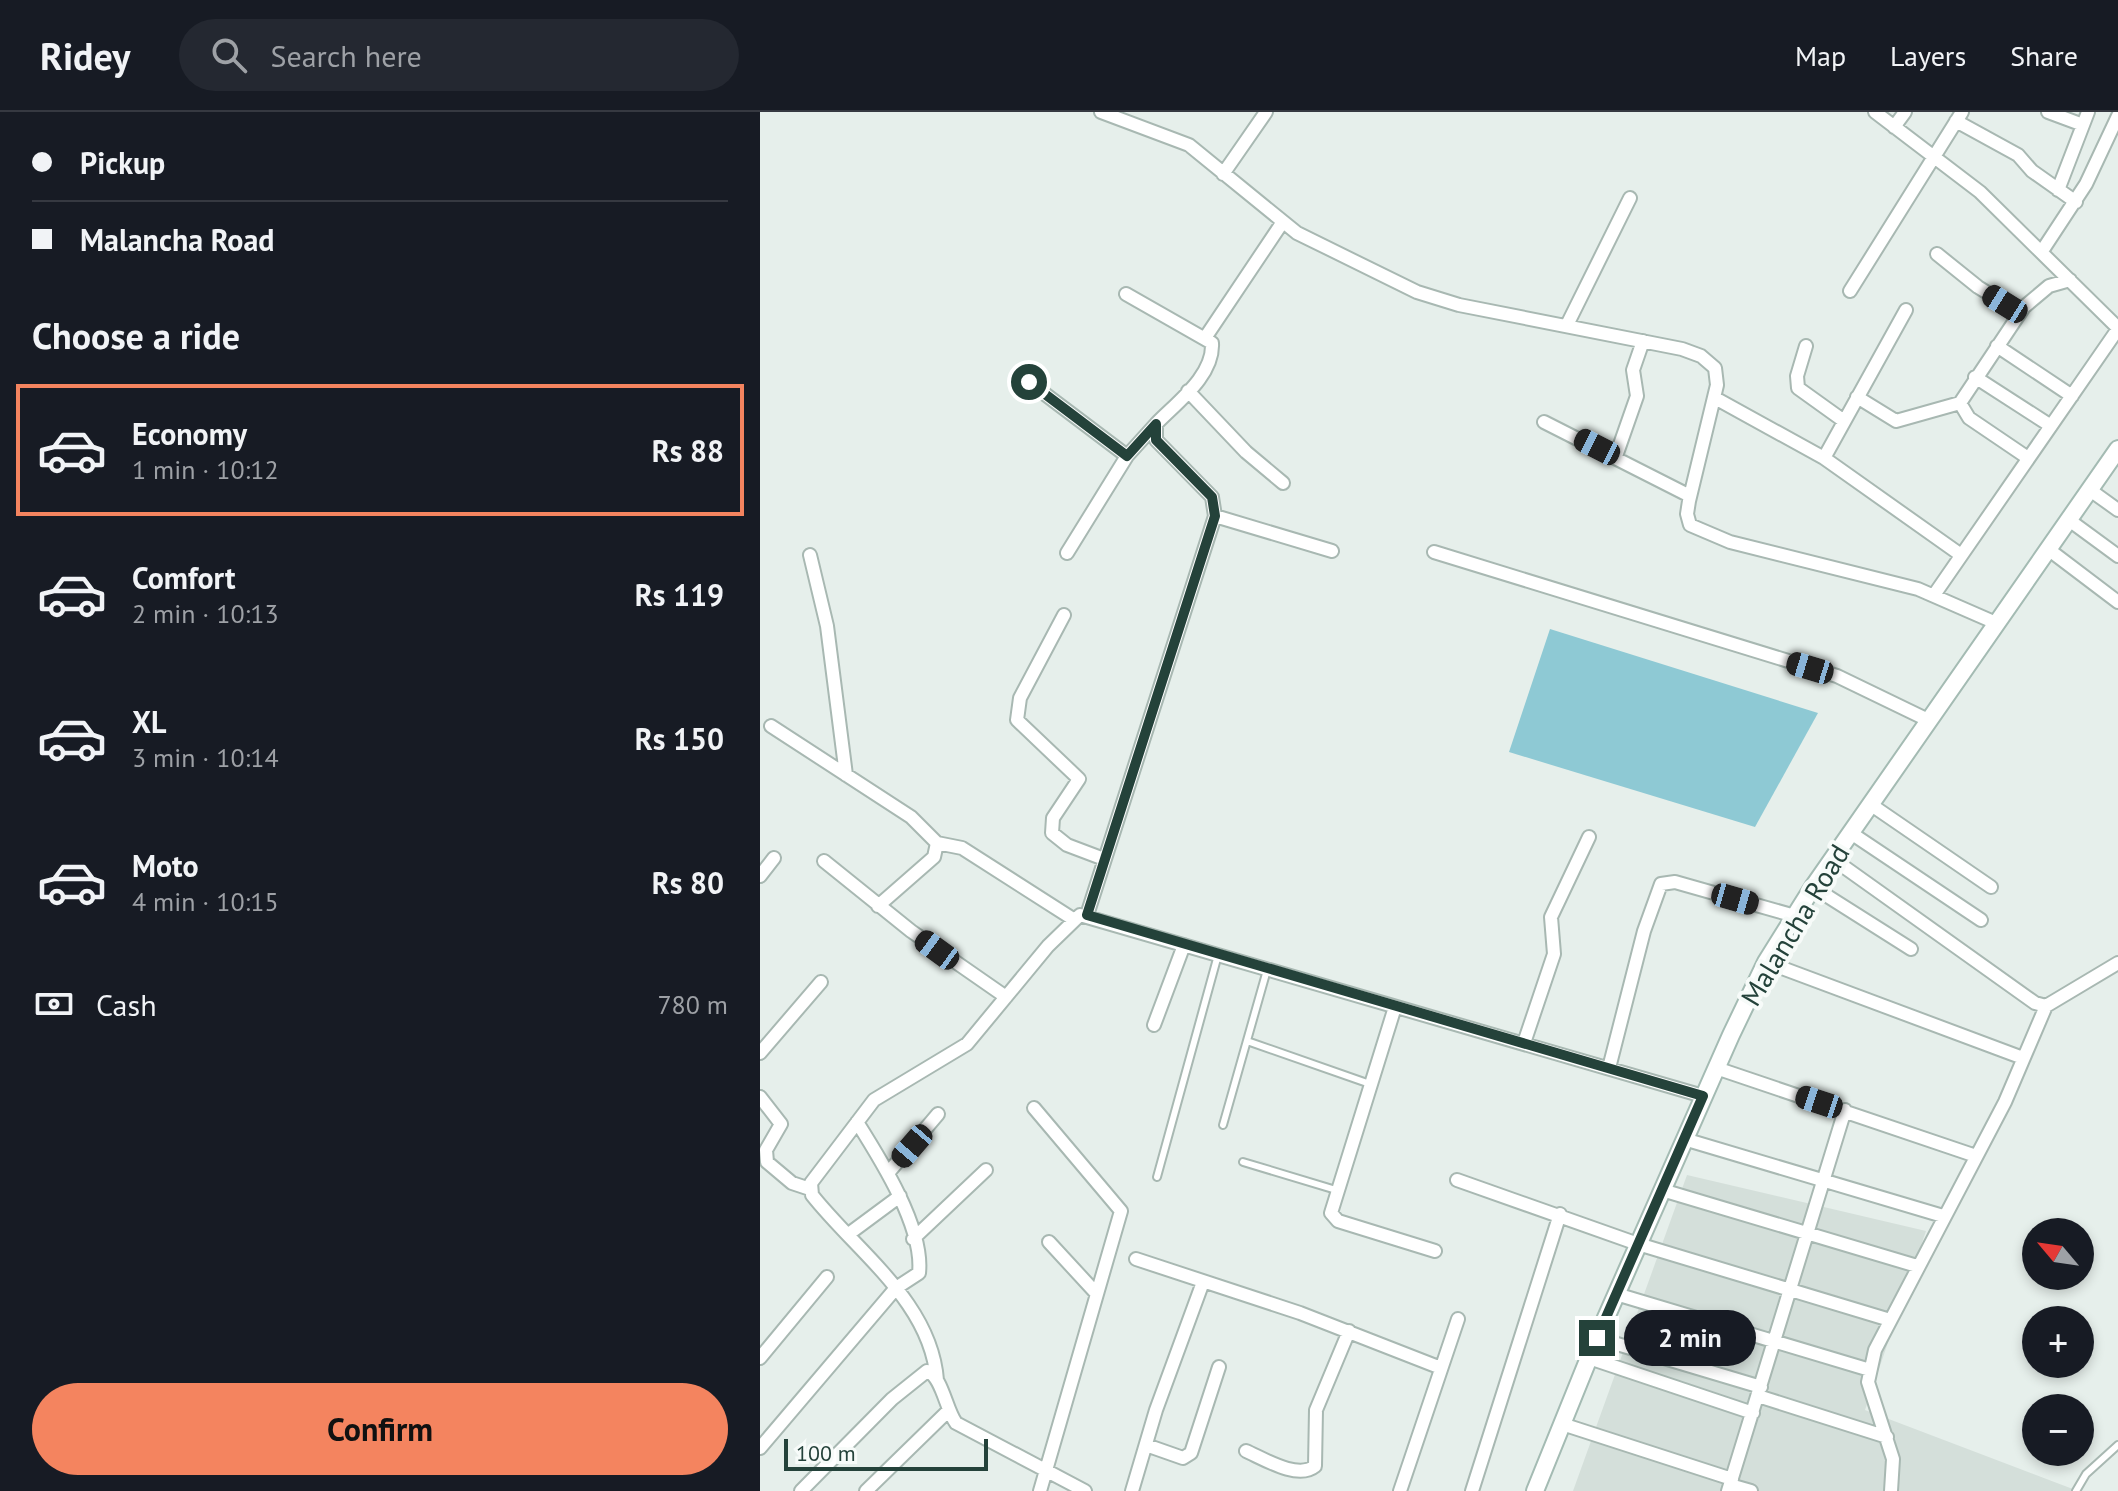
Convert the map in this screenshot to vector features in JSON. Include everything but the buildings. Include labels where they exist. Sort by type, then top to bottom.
[{"type":"main road","name":"Malancha Road","points":[[1535,1491],[1616,1294],[1766,962],[1813,887],[1928,720],[2116,456]]},
{"type":"street","points":[[1101,112],[1181,141],[1282,223],[1412,290],[1459,305],[1694,353],[1710,363],[1717,374],[1715,398],[1690,496],[1687,520],[1695,530],[1934,595],[1996,623]]},
{"type":"street","points":[[1223,174],[1266,112]]},
{"type":"street","points":[[1875,112],[1980,192],[2118,328],[1934,595]]},
{"type":"street","points":[[1894,127],[1905,112]]},
{"type":"street","points":[[2048,112],[2086,118],[2058,190]]},
{"type":"street","points":[[1850,291],[1959,116],[2018,155],[2076,202]]},
{"type":"street","points":[[2042,251],[2076,202],[2118,116]]},
{"type":"street","points":[[1567,325],[1630,198]]},
{"type":"street","points":[[1205,338],[1282,223]]},
{"type":"street","points":[[1937,254],[1978,287],[2020,313]]},
{"type":"street","points":[[1857,397],[1896,421],[1960,403],[2020,313],[2036,295],[2070,280]]},
{"type":"street","points":[[1067,553],[1127,456],[1201,375],[1212,351],[1212,343],[1205,338],[1126,294]]},
{"type":"street","points":[[1824,458],[1906,310]]},
{"type":"street","points":[[1616,456],[1637,396],[1633,370],[1643,341]]},
{"type":"street","points":[[1806,346],[1797,376],[1798,388],[1844,421]]},
{"type":"street","points":[[1997,346],[2072,396]]},
{"type":"street","points":[[1975,377],[2051,426]]},
{"type":"street","points":[[1029,382],[1127,456]]},
{"type":"street","points":[[1188,391],[1246,452],[1283,483]]},
{"type":"street","points":[[1715,398],[1824,458],[1961,555]]},
{"type":"street","points":[[1960,403],[1969,418],[2028,458]]},
{"type":"street","points":[[1544,422],[1690,496]]},
{"type":"street","points":[[1087,915],[1215,516],[1212,497],[1156,440],[1156,424]]},
{"type":"street","points":[[2090,490],[2118,510]]},
{"type":"street","points":[[1215,516],[1332,551]]},
{"type":"street","points":[[2069,520],[2118,556]]},
{"type":"street","points":[[2048,549],[2118,602]]},
{"type":"street","points":[[1434,552],[1837,676],[1928,720]]},
{"type":"street","points":[[810,555],[827,626],[846,775]]},
{"type":"street","points":[[1064,615],[1020,698],[1017,720],[1079,779],[1053,818],[1052,833],[1067,845],[1104,859]]},
{"type":"street","points":[[771,726],[911,817],[937,843],[952,845],[974,855],[1073,919]]},
{"type":"street","points":[[1870,804],[1991,887]]},
{"type":"street","points":[[1851,833],[1981,920]]},
{"type":"street","points":[[1524,1043],[1554,954],[1551,917],[1589,837]]},
{"type":"street","points":[[878,906],[934,857],[937,843]]},
{"type":"street","points":[[760,876],[774,858]]},
{"type":"street","points":[[1833,859],[2017,993],[2046,1006]]},
{"type":"street","points":[[824,861],[878,906],[1006,997]]},
{"type":"street","points":[[1609,1068],[1644,931],[1661,884],[1675,882],[1795,916]]},
{"type":"street","points":[[1813,887],[1911,949]]},
{"type":"street","points":[[810,1189],[882,1092],[967,1044],[1073,919],[1087,915],[1703,1096]]},
{"type":"street","points":[[1154,1025],[1184,945]]},
{"type":"street","points":[[1766,962],[2023,1058]]},
{"type":"street","points":[[1891,1491],[1893,1459],[1868,1382],[1890,1320],[1976,1156],[2046,1006],[2118,963]]},
{"type":"street","points":[[760,1053],[821,982]]},
{"type":"street","points":[[1395,1007],[1336,1190],[1332,1218],[1435,1251]]},
{"type":"street","points":[[1716,1068],[1976,1156]]},
{"type":"street","points":[[760,1097],[781,1124],[766,1150],[767,1162],[792,1183],[810,1189],[821,1206],[850,1233],[896,1288],[935,1354],[937,1380],[947,1412],[963,1428],[1085,1491]]},
{"type":"street","points":[[1034,1108],[1121,1211],[1040,1491]]},
{"type":"street","points":[[1730,1485],[1845,1110]]},
{"type":"street","points":[[888,1173],[938,1114]]},
{"type":"street","points":[[760,1448],[896,1288],[919,1273],[900,1196],[857,1122]]},
{"type":"street","points":[[1684,1139],[1943,1216]]},
{"type":"street","points":[[913,1239],[986,1170]]},
{"type":"street","points":[[1457,1180],[1638,1244],[1890,1320]]},
{"type":"street","points":[[1662,1190],[1917,1266]]},
{"type":"street","points":[[850,1233],[900,1196]]},
{"type":"street","points":[[1472,1491],[1560,1214]]},
{"type":"street","points":[[1049,1242],[1096,1293]]},
{"type":"street","points":[[1136,1259],[1349,1331],[1441,1368]]},
{"type":"street","points":[[760,1358],[827,1277]]},
{"type":"street","points":[[1132,1491],[1203,1282]]},
{"type":"street","points":[[1616,1294],[1870,1370]]},
{"type":"street","points":[[1400,1491],[1458,1319]]},
{"type":"street","points":[[1246,1451],[1290,1469],[1304,1472],[1315,1466],[1316,1410],[1349,1331]]},
{"type":"street","points":[[1597,1338],[1887,1437]]},
{"type":"street","points":[[1589,1358],[1753,1413]]},
{"type":"street","points":[[1146,1445],[1183,1458],[1191,1453],[1219,1367]]},
{"type":"street","points":[[801,1491],[917,1377],[927,1371],[937,1380]]},
{"type":"street","points":[[866,1491],[947,1412]]},
{"type":"street","points":[[1562,1424],[1751,1491]]},
{"type":"lane","points":[[1157,1177],[1218,955]]},
{"type":"lane","points":[[1223,1125],[1267,970]]},
{"type":"lane","points":[[1247,1041],[1370,1084]]},
{"type":"lane","points":[[1243,1162],[1336,1190]]},
{"type":"lane","points":[[2076,1491],[2086,1474],[2118,1445]]},
{"type":"shaded area","points":[[1687,1175],[1926,1231],[1865,1410],[2078,1491],[1573,1491]]},
{"type":"water","points":[[1550,629],[1818,713],[1755,827],[1509,752]]},
{"type":"route","points":[[1029,382],[1084,427],[1127,456],[1156,424],[1156,440],[1212,497],[1215,505],[1215,516],[1129,776],[1087,915],[1330,989],[1703,1096],[1597,1338]]}]
